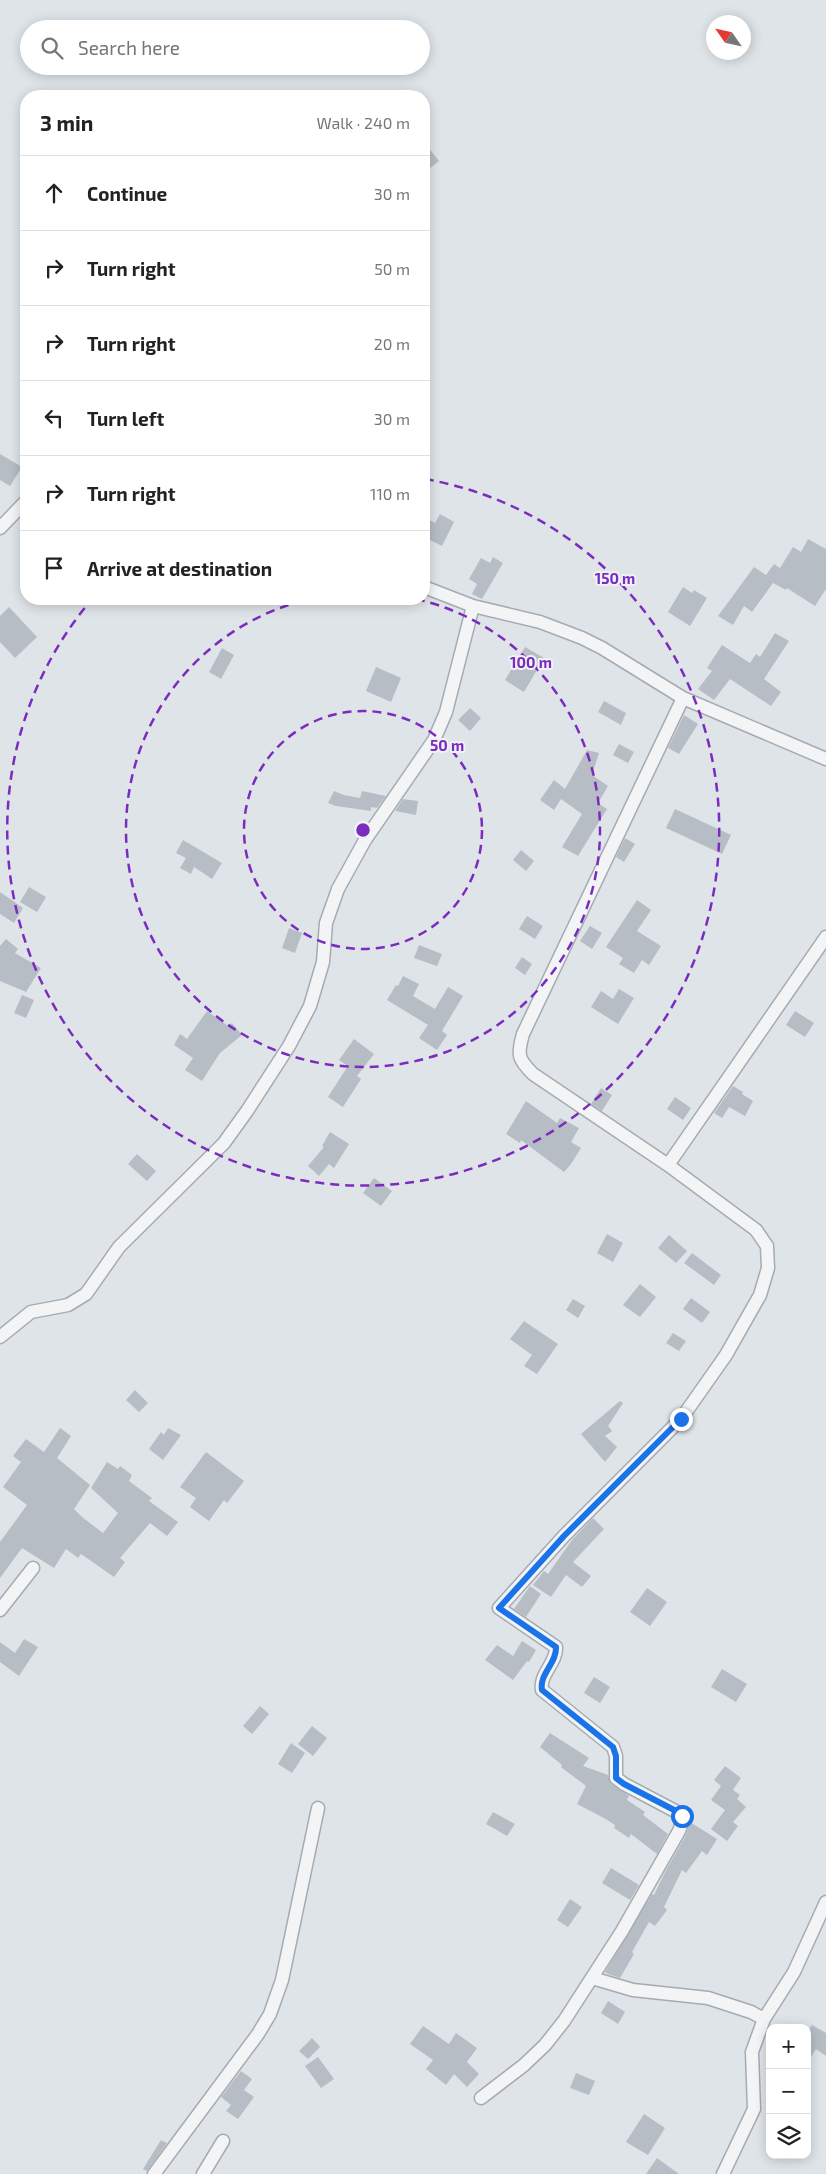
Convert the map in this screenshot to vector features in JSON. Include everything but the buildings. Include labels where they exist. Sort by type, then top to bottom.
[{"type":"street","points":[[0,528],[20,507]]},
{"type":"street","points":[[430,589],[474,606],[540,622],[582,638],[602,648],[683,698],[826,759]]},
{"type":"street","points":[[0,1337],[31,1312],[68,1304],[86,1294],[119,1247],[224,1143],[247,1111],[289,1046],[310,1006],[323,962],[326,923],[338,889],[366,840],[434,740],[446,712],[474,606]]},
{"type":"street","points":[[481,2098],[524,2065],[545,2046],[622,1931],[679,1831],[682,1822],[682,1816],[678,1812],[616,1778],[616,1756],[613,1747],[542,1690],[541,1684],[554,1659],[556,1647],[499,1608],[564,1536],[681,1419],[726,1355],[760,1295],[768,1268],[766,1246],[756,1230],[668,1165],[533,1074],[523,1064],[518,1052],[523,1034],[683,698]]},
{"type":"street","points":[[668,1165],[826,937]]},
{"type":"street","points":[[0,1610],[33,1568]]},
{"type":"street","points":[[154,2174],[258,2034],[270,2014],[282,1980],[318,1808]]},
{"type":"street","points":[[722,2174],[754,2109],[752,2052],[764,2019],[794,1972],[826,1902]]},
{"type":"street","points":[[592,1978],[633,1990],[708,1998],[750,2012],[764,2019]]},
{"type":"street","points":[[203,2174],[224,2141]]},
{"type":"route","points":[[681,1419],[564,1536],[499,1608],[556,1647],[554,1659],[541,1684],[542,1690],[613,1747],[616,1756],[616,1778],[682,1816]]}]
